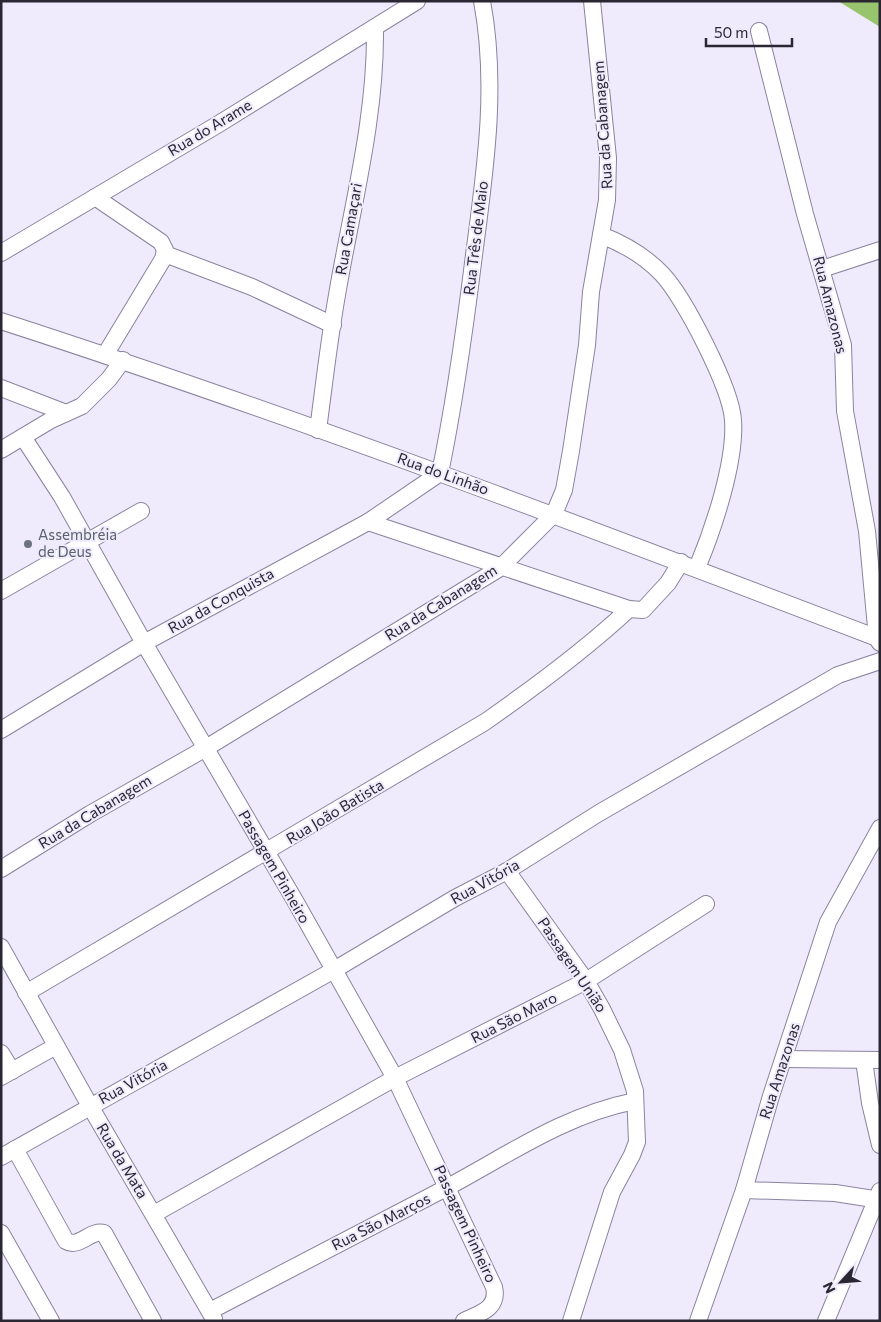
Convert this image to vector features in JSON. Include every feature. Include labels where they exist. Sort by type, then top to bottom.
[{"type":"street","name":"Rua do Arame","points":[[1,253],[375,29],[417,1]]},
{"type":"street","name":"Rua Três de Maio","points":[[440,473],[456,394],[491,107],[488,34],[482,1]]},
{"type":"street","name":"Rua da Cabanagem","points":[[1,868],[206,748],[500,568],[554,514],[564,490],[568,470],[587,345],[591,292],[607,200],[608,158],[592,1]]},
{"type":"street","name":"Rua Camaçari","points":[[318,430],[333,325],[368,128],[375,71],[375,29]]},
{"type":"street","name":"Rua Amazonas","points":[[759,31],[805,214],[843,346],[845,412],[867,531],[879,640]]},
{"type":"street","points":[[95,198],[161,242],[165,254],[105,355]]},
{"type":"street","points":[[601,235],[641,255],[664,276],[678,297],[711,360],[730,406],[733,436],[728,463],[718,506],[697,568]]},
{"type":"street","points":[[822,269],[880,250]]},
{"type":"street","points":[[165,254],[252,287],[333,325]]},
{"type":"street","name":"Rua do Linhão","points":[[1,321],[123,360],[554,514],[879,640]]},
{"type":"street","points":[[1,450],[66,413],[74,411],[93,396],[123,360]]},
{"type":"street","points":[[1,388],[66,413]]},
{"type":"street","name":"Passagem Pinheiro","points":[[23,437],[62,497],[144,644],[206,748],[395,1078],[494,1287],[495,1300],[490,1308],[464,1321]]},
{"type":"street","name":"Rua da Conquista","points":[[1,730],[144,644],[368,522],[440,473]]},
{"type":"street","points":[[1,591],[141,511]]},
{"type":"street","points":[[368,522],[500,568],[636,610]]},
{"type":"street","name":"Rua João Batista","points":[[26,994],[485,722],[559,669],[636,610],[668,583],[680,562]]},
{"type":"street","name":"Rua Vitória","points":[[8,1153],[334,970],[455,898],[507,871],[599,813],[838,675],[880,661]]},
{"type":"street","name":"Rua Amazonas","points":[[698,1321],[744,1190],[828,922],[880,828]]},
{"type":"street","name":"Passagem União","points":[[507,871],[586,981],[622,1050],[633,1081],[637,1142],[612,1192],[570,1321]]},
{"type":"street","name":"Rua São Maro","points":[[154,1214],[395,1078],[586,981],[706,904]]},
{"type":"street","name":"Rua da Mata","points":[[1,947],[90,1106],[212,1316]]},
{"type":"street","points":[[1,1053],[6,1074],[56,1046]]},
{"type":"street","points":[[784,1059],[872,1060],[870,1103],[880,1145]]},
{"type":"street","name":"Rua São Marços","points":[[212,1316],[557,1126],[608,1106],[635,1101]]},
{"type":"street","points":[[8,1153],[65,1240],[70,1244],[97,1232],[104,1233],[153,1321]]},
{"type":"street","points":[[744,1190],[835,1193],[879,1197],[826,1321]]},
{"type":"street","points":[[1,1233],[51,1321]]},
{"type":"green space","points":[[838,1],[880,1],[880,27]]},
{"type":"place","name":"Assembréia de Deus","points":[[28,544]]}]
